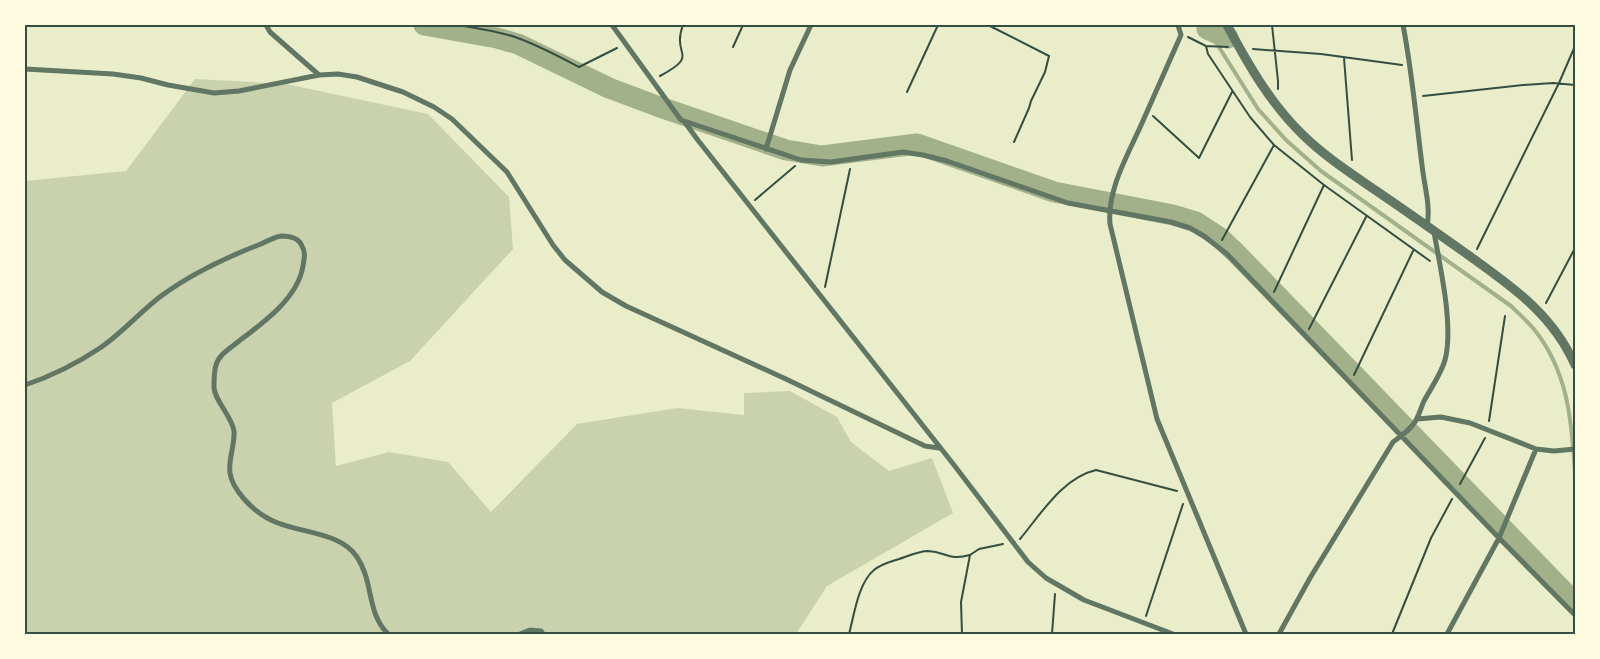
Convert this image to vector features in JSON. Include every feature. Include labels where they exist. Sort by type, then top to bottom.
[{"type":"street","points":[[266,25],[270,32],[319,75]]},
{"type":"street","points":[[612,25],[681,120],[801,160],[831,162],[903,152],[923,155],[947,161],[1068,203],[1171,222],[1190,228],[1204,236],[1227,254],[1575,615]]},
{"type":"street","points":[[766,149],[790,70],[811,25]]},
{"type":"street","points":[[1177,25],[1181,34],[1122,168],[1112,196],[1109,211],[1110,224],[1157,419],[1246,634]]},
{"type":"street","points":[[1227,25],[1270,98],[1302,135],[1351,173],[1519,292],[1548,322],[1569,351],[1575,365]]},
{"type":"street","points":[[1279,634],[1310,578],[1393,442],[1417,419],[1420,409],[1443,366],[1447,349],[1448,334],[1440,268],[1430,228],[1430,213],[1425,191],[1410,66],[1403,25]]},
{"type":"street","points":[[25,69],[113,74],[141,78],[168,86],[214,93],[239,91],[319,75],[338,74],[357,77],[403,92],[434,107],[452,119],[507,172],[553,245],[581,275],[602,292],[626,306],[788,380],[925,446],[939,448]]},
{"type":"street","points":[[684,121],[1028,562],[1046,578],[1084,600],[1173,634]]},
{"type":"street","points":[[25,385],[50,377],[79,362],[102,346],[161,296],[192,277],[279,236],[293,237],[301,243],[305,252],[302,274],[288,297],[270,317],[223,354],[216,364],[213,390],[234,430],[230,473],[238,491],[264,517],[278,524],[335,540],[357,556],[366,575],[373,611],[381,627],[388,634]]},
{"type":"street","points":[[1417,419],[1441,417],[1470,423],[1536,449],[1554,451],[1575,449]]},
{"type":"street","points":[[1447,634],[1506,524],[1536,449]]},
{"type":"street","points":[[520,634],[530,630],[541,631],[543,634]]},
{"type":"path","points":[[458,25],[516,38],[538,46],[580,67],[626,43]]},
{"type":"path","points":[[652,80],[679,66],[683,59],[684,55],[679,40],[683,25]]},
{"type":"path","points":[[733,47],[743,25]]},
{"type":"path","points":[[908,92],[938,25]]},
{"type":"path","points":[[988,25],[1049,56],[1045,72],[1030,101],[1029,108],[1014,142]]},
{"type":"path","points":[[1270,98],[1278,92],[1272,25]]},
{"type":"path","points":[[1181,34],[1206,46],[1275,50],[1410,66]]},
{"type":"path","points":[[1206,46],[1208,54],[1233,92],[1260,130],[1274,144],[1324,185],[1440,268]]},
{"type":"path","points":[[1472,258],[1559,83],[1575,46]]},
{"type":"path","points":[[1344,58],[1351,173]]},
{"type":"path","points":[[1413,97],[1523,85],[1559,83],[1575,85]]},
{"type":"path","points":[[1147,112],[1200,158],[1233,92]]},
{"type":"path","points":[[1224,237],[1274,144]]},
{"type":"path","points":[[749,205],[801,160]]},
{"type":"path","points":[[821,296],[826,285],[851,160]]},
{"type":"path","points":[[1275,288],[1324,185]]},
{"type":"path","points":[[1312,325],[1366,216]]},
{"type":"path","points":[[1540,314],[1575,248]]},
{"type":"path","points":[[1356,373],[1413,250]]},
{"type":"path","points":[[1462,482],[1488,430],[1505,316]]},
{"type":"path","points":[[849,634],[857,601],[874,569],[925,551],[952,558],[1014,543],[1072,480],[1096,470],[1155,484],[1187,494],[1144,624]]},
{"type":"path","points":[[1392,634],[1431,538],[1456,492]]},
{"type":"path","points":[[962,634],[961,602],[970,555]]},
{"type":"path","points":[[1052,634],[1054,597],[1059,585]]},
{"type":"green space","points":[[195,79],[286,84],[428,114],[509,197],[513,249],[410,361],[332,403],[336,466],[389,452],[448,462],[491,512],[577,424],[677,408],[744,415],[744,393],[790,391],[837,417],[851,442],[889,471],[932,458],[953,513],[827,586],[796,634],[25,634],[25,181],[126,171]]},
{"type":"waterway","points":[[424,25],[497,38],[518,44],[609,88],[786,150],[822,156],[917,144],[1054,192],[1173,215],[1196,222],[1219,237],[1236,253],[1575,603]]},
{"type":"waterway","points":[[1201,25],[1228,38]]},
{"type":"waterway","points":[[1205,25],[1258,109],[1286,140],[1321,171],[1511,306],[1533,328],[1545,344],[1561,379],[1570,416],[1575,474]]},
{"type":"waterway","points":[[1207,29],[1228,38]]}]
